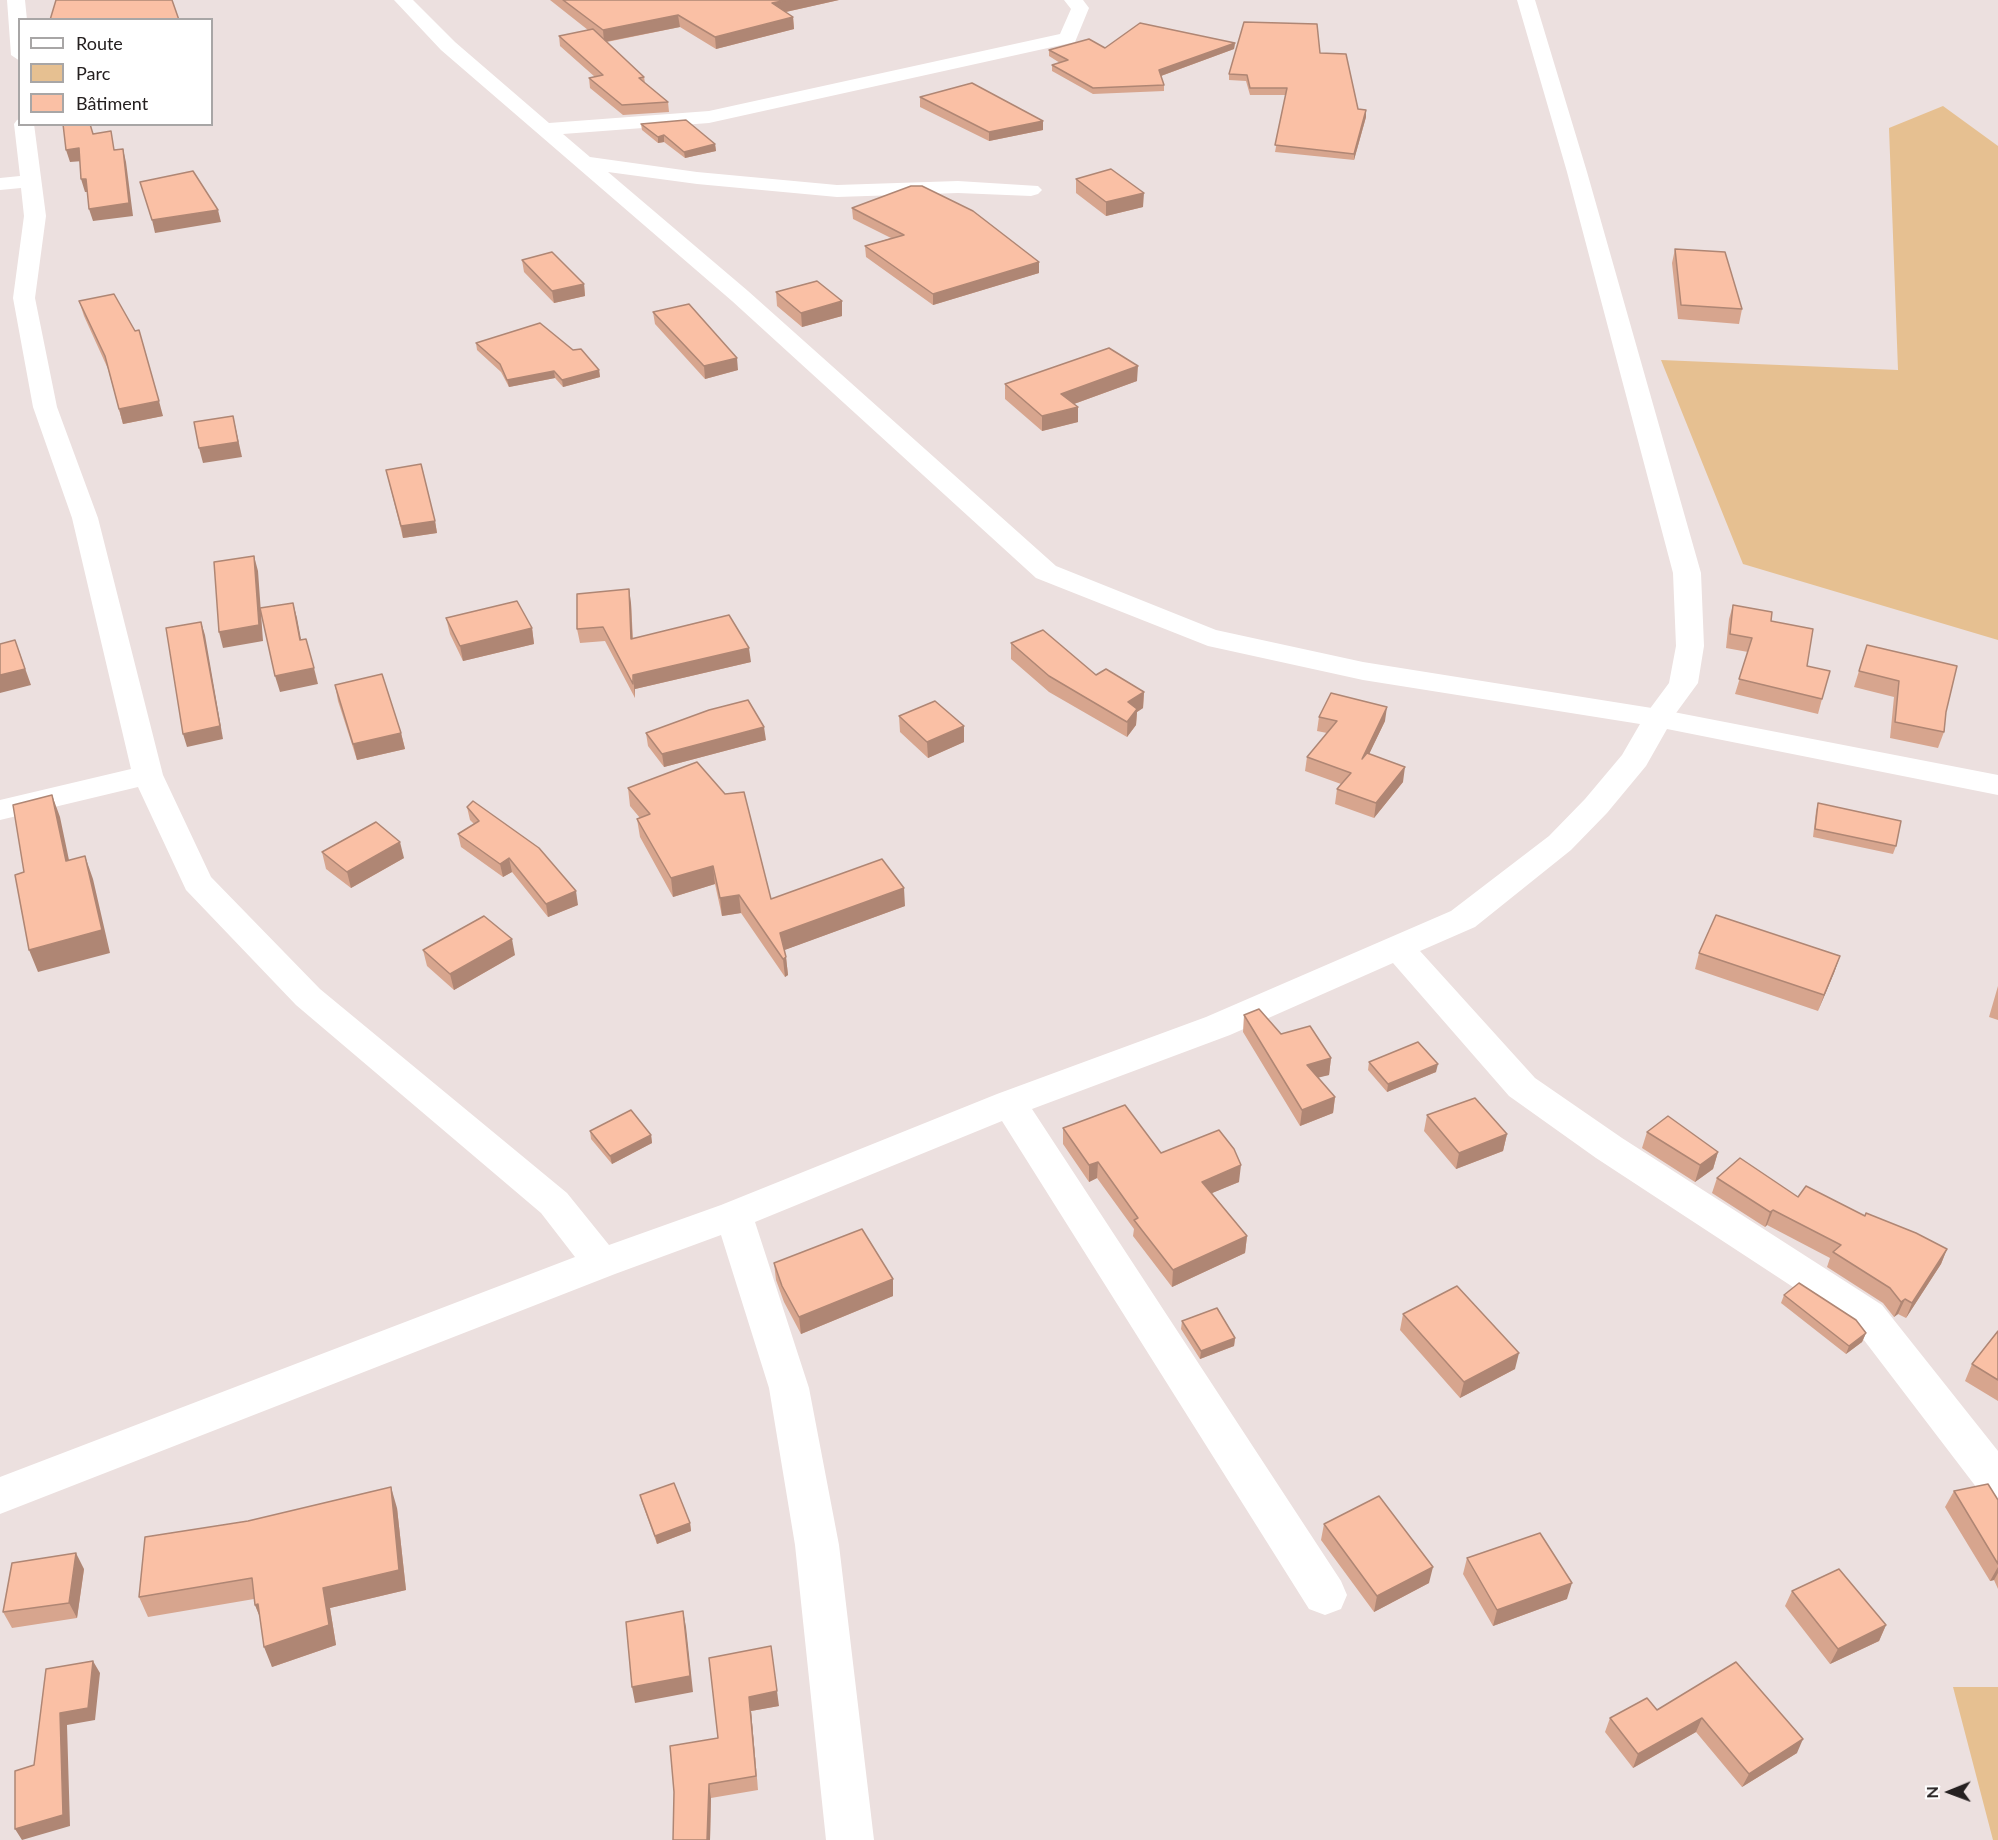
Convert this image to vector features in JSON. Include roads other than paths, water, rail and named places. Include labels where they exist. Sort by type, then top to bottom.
[{"type":"street","points":[[16,0],[18,28]]},
{"type":"street","points":[[403,0],[448,46],[740,296],[1046,572],[1208,637],[1363,671],[1658,717],[1998,785]]},
{"type":"street","points":[[544,129],[709,117],[1068,38],[1080,8],[1073,0]]},
{"type":"street","points":[[0,1496],[601,1263],[734,1215],[1010,1103],[1218,1026],[1463,919],[1560,843],[1596,806],[1635,759],[1658,717],[1683,683],[1690,646],[1687,573],[1577,172],[1526,0]]},
{"type":"street","points":[[24,126],[35,216],[24,298],[43,396],[85,518],[148,775],[197,882],[308,997],[554,1203],[601,1263]]},
{"type":"street","points":[[581,162],[697,178],[837,191],[958,187],[1031,190]]},
{"type":"street","points":[[0,184],[29,181]]},
{"type":"street","points":[[0,810],[148,775]]},
{"type":"street","points":[[1399,948],[1522,1087],[1608,1148],[1868,1316],[1998,1483]]},
{"type":"street","points":[[1010,1103],[1325,1595]]},
{"type":"street","points":[[734,1215],[789,1388],[817,1545],[850,1840]]}]
